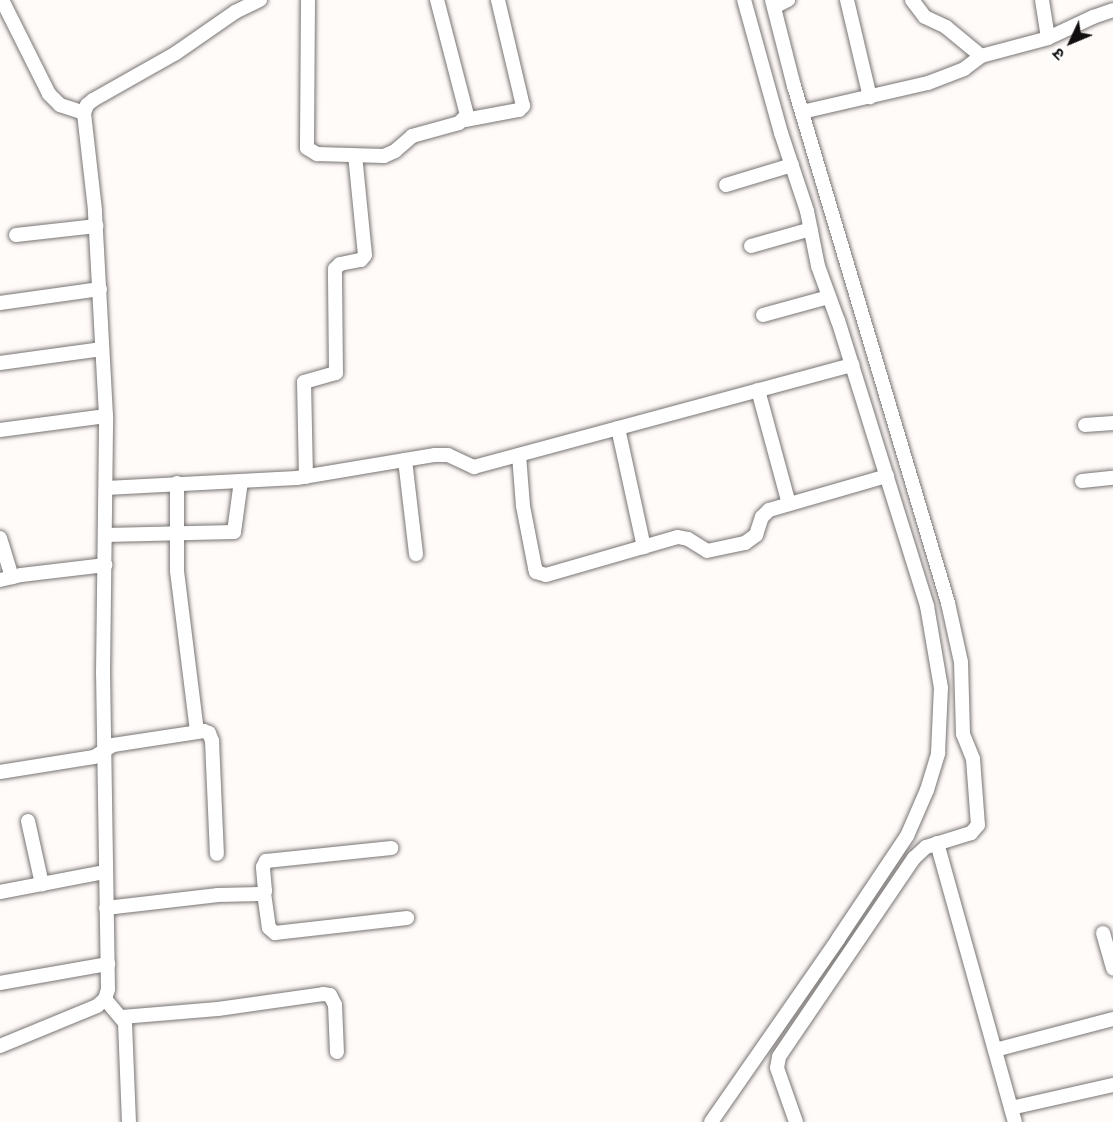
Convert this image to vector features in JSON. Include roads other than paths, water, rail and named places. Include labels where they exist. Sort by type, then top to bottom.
[{"type":"street","points":[[2,0],[49,94],[60,105],[84,113]]},
{"type":"street","points":[[0,1046],[98,1006],[105,999],[108,989],[104,751],[106,416],[96,226],[84,113],[87,105],[93,100],[176,53],[235,12],[260,0]]},
{"type":"street","points":[[308,0],[307,148],[311,153],[317,154],[355,155],[390,154],[412,136],[465,120],[519,110],[523,106],[498,0]]},
{"type":"street","points":[[437,0],[466,110],[465,120]]},
{"type":"street","points":[[711,1122],[888,867],[917,816],[938,753],[941,688],[927,606],[852,365],[818,266],[812,229],[744,0]]},
{"type":"street","points":[[788,0],[773,3],[802,112],[948,603],[961,662],[963,734],[975,771],[978,825],[971,833],[937,843],[926,848],[914,858],[779,1057],[777,1068],[796,1122]]},
{"type":"street","points":[[847,0],[870,98]]},
{"type":"street","points":[[912,0],[925,17],[946,27],[981,56]]},
{"type":"street","points":[[1042,0],[1048,38]]},
{"type":"street","points":[[802,112],[870,98],[955,73],[981,56],[1048,38],[1113,10]]},
{"type":"street","points":[[306,477],[304,382],[336,373],[335,269],[340,264],[361,260],[365,255],[355,155]]},
{"type":"street","points":[[726,185],[792,165]]},
{"type":"street","points":[[16,235],[96,226]]},
{"type":"street","points":[[751,246],[812,229]]},
{"type":"street","points":[[0,303],[100,289]]},
{"type":"street","points":[[763,315],[829,297]]},
{"type":"street","points":[[0,363],[102,349]]},
{"type":"street","points":[[106,488],[306,477],[448,455],[474,467],[852,365]]},
{"type":"street","points":[[758,390],[789,504]]},
{"type":"street","points":[[0,430],[106,416]]},
{"type":"street","points":[[1085,425],[1113,423]]},
{"type":"street","points":[[618,428],[644,547]]},
{"type":"street","points":[[519,454],[524,513],[536,572],[546,575],[678,537],[688,539],[707,551],[745,543],[756,535],[765,514],[789,504],[887,476]]},
{"type":"street","points":[[405,460],[416,554]]},
{"type":"street","points":[[1082,482],[1113,478]]},
{"type":"street","points":[[105,535],[234,532],[241,481]]},
{"type":"street","points":[[177,483],[177,571],[197,732]]},
{"type":"street","points":[[0,538],[6,578],[105,565]]},
{"type":"street","points":[[0,772],[94,757],[117,744],[197,732],[209,733],[212,741],[217,854]]},
{"type":"street","points":[[28,822],[42,884]]},
{"type":"street","points":[[937,843],[1013,1115],[1113,1085]]},
{"type":"street","points":[[391,848],[267,861],[263,867],[269,928],[275,933],[407,918]]},
{"type":"street","points":[[0,892],[105,872]]},
{"type":"street","points":[[106,908],[218,895],[264,893]]},
{"type":"street","points":[[1103,933],[1113,969]]},
{"type":"street","points":[[0,983],[108,964]]},
{"type":"street","points":[[122,1017],[218,1010],[323,994],[330,995],[335,1005],[337,1052]]},
{"type":"street","points":[[105,999],[125,1023],[129,1122]]},
{"type":"street","points":[[995,1050],[1113,1020]]}]
